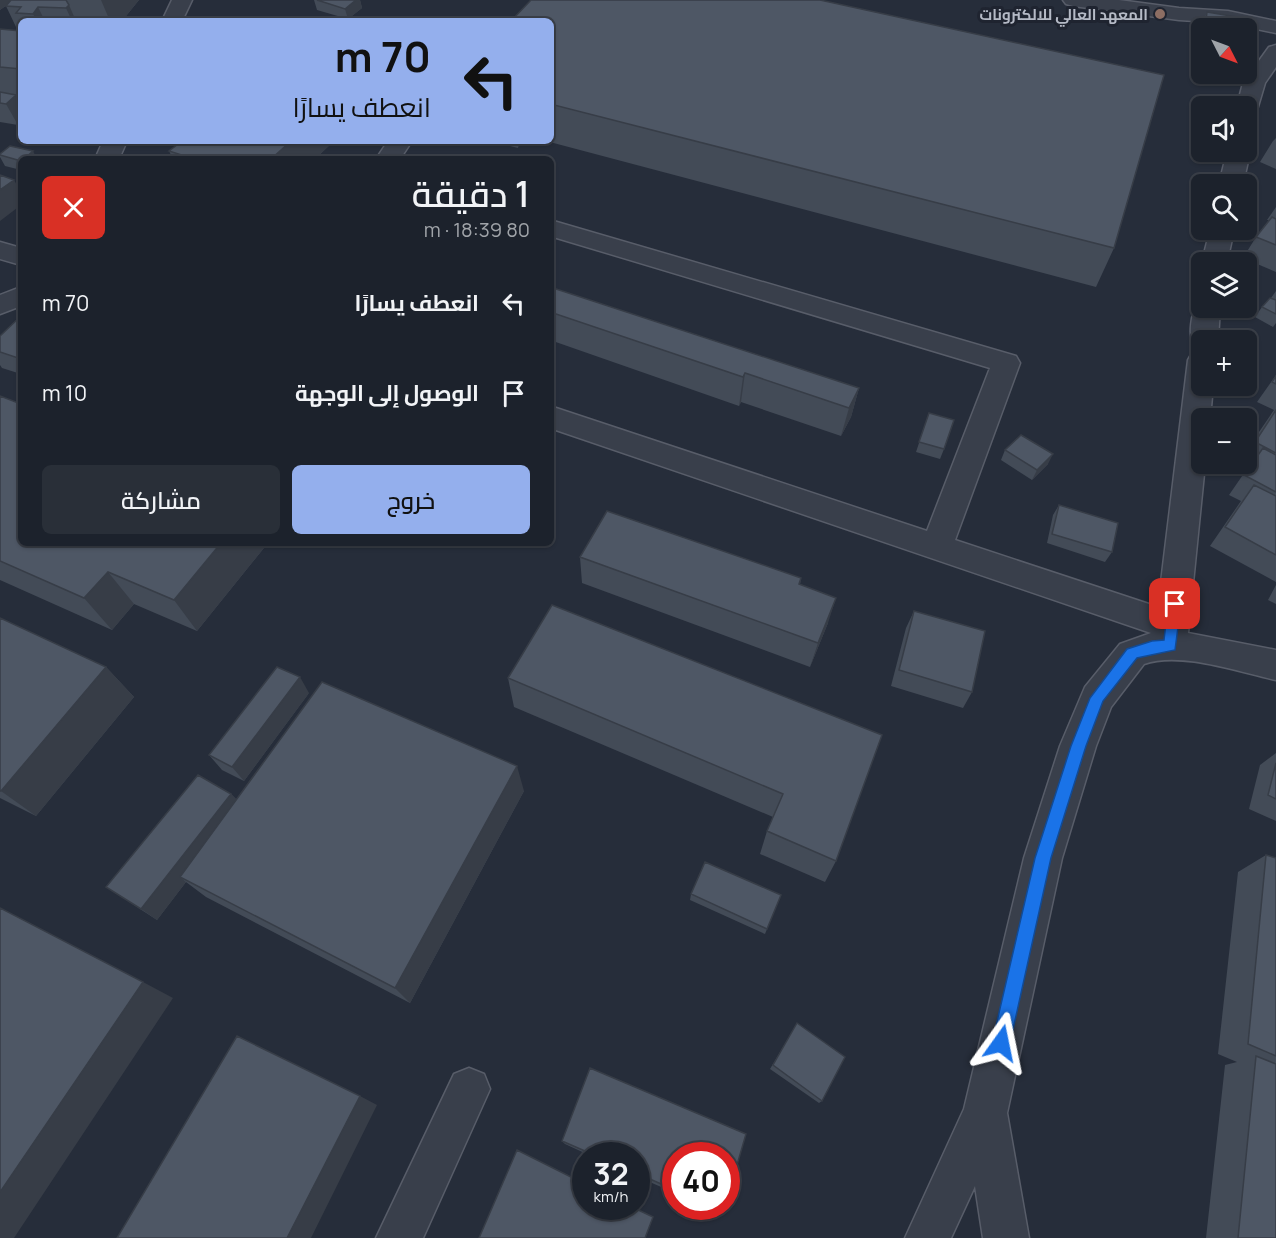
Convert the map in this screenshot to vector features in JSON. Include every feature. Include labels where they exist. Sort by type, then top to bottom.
[{"type":"street","points":[[173,18],[182,0]]},
{"type":"street","points":[[1073,0],[1179,14],[1228,17],[1276,27]]},
{"type":"street","points":[[1251,96],[1254,83],[1276,51]]},
{"type":"street","points":[[554,229],[1006,363],[937,546]]},
{"type":"street","points":[[0,250],[18,256]]},
{"type":"street","points":[[0,305],[18,297]]},
{"type":"street","points":[[1171,636],[1198,396]]},
{"type":"street","points":[[554,418],[937,546],[1206,650],[1276,664]]},
{"type":"street","points":[[936,1235],[985,1113],[1043,858],[1078,746],[1097,698],[1132,654],[1152,647],[1171,636]]},
{"type":"street","points":[[399,1238],[469,1089]]},
{"type":"street","points":[[985,1113],[1006,1238]]},
{"type":"building","points":[[11,0],[66,0],[69,5],[66,8],[38,7],[33,14],[16,13],[21,7],[6,6]]},
{"type":"building","points":[[317,0],[356,0],[345,9]]},
{"type":"building","points":[[531,0],[820,0],[1164,75],[1114,248],[554,105],[554,18],[514,18]]},
{"type":"building","points":[[1207,12],[1243,18],[1206,18]]},
{"type":"building","points":[[0,29],[18,31],[18,69],[0,67]]},
{"type":"building","points":[[0,92],[16,95],[6,104],[0,103]]},
{"type":"building","points":[[178,144],[288,144],[274,156],[185,156],[169,151]]},
{"type":"building","points":[[10,146],[33,151],[27,156],[18,156],[18,160],[0,154]]},
{"type":"building","points":[[0,175],[14,180],[0,190]]},
{"type":"building","points":[[1272,217],[1276,219],[1276,245],[1257,236]]},
{"type":"building","points":[[554,288],[859,388],[849,408],[745,373],[743,377],[554,313]]},
{"type":"building","points":[[1270,298],[1276,300],[1276,314],[1262,307]]},
{"type":"building","points":[[18,319],[18,358],[0,352],[0,336]]},
{"type":"building","points":[[0,396],[18,403],[18,546],[219,546],[174,600],[108,572],[84,598],[0,561]]},
{"type":"building","points":[[1276,410],[1276,453],[1257,443],[1257,439]]},
{"type":"building","points":[[929,413],[954,420],[944,449],[919,442]]},
{"type":"building","points":[[1021,435],[1053,454],[1037,470],[1005,450]]},
{"type":"building","points":[[1263,448],[1276,455],[1276,492],[1244,475],[1257,474],[1257,457]]},
{"type":"building","points":[[1254,485],[1276,496],[1276,555],[1225,527]]},
{"type":"building","points":[[1059,505],[1118,523],[1112,552],[1052,534]]},
{"type":"building","points":[[607,511],[801,578],[799,584],[836,598],[818,643],[580,557]]},
{"type":"building","points":[[552,605],[882,735],[836,861],[767,831],[783,794],[508,678]]},
{"type":"building","points":[[914,611],[985,631],[972,692],[899,670]]},
{"type":"building","points":[[0,618],[106,667],[1,791],[0,791]]},
{"type":"building","points":[[277,667],[300,677],[232,767],[209,755]]},
{"type":"building","points":[[322,682],[517,766],[395,988],[180,877]]},
{"type":"building","points":[[1276,763],[1276,799],[1268,795]]},
{"type":"building","points":[[198,775],[231,794],[141,909],[106,887]]},
{"type":"building","points":[[1266,855],[1276,858],[1276,1056],[1248,1044]]},
{"type":"building","points":[[705,862],[781,895],[767,929],[691,894]]},
{"type":"building","points":[[0,908],[143,982],[0,1192]]},
{"type":"building","points":[[797,1023],[845,1057],[822,1101],[773,1065]]},
{"type":"building","points":[[237,1036],[360,1096],[287,1238],[117,1238]]},
{"type":"building","points":[[1256,1056],[1276,1064],[1276,1238],[1238,1238]]},
{"type":"building","points":[[590,1068],[746,1134],[740,1155],[740,1142],[662,1142],[662,1184],[650,1179],[650,1142],[572,1142],[572,1145],[562,1141]]},
{"type":"building","points":[[517,1150],[572,1178],[572,1220],[650,1220],[650,1216],[653,1217],[645,1238],[479,1238]]},
{"type":"place","name":"المعهد العالي للالكترونات","points":[[1160,14]]},
{"type":"route","points":[[1001,1043],[1043,858],[1078,746],[1097,698],[1132,654],[1152,647],[1170,645],[1175,604]]}]
